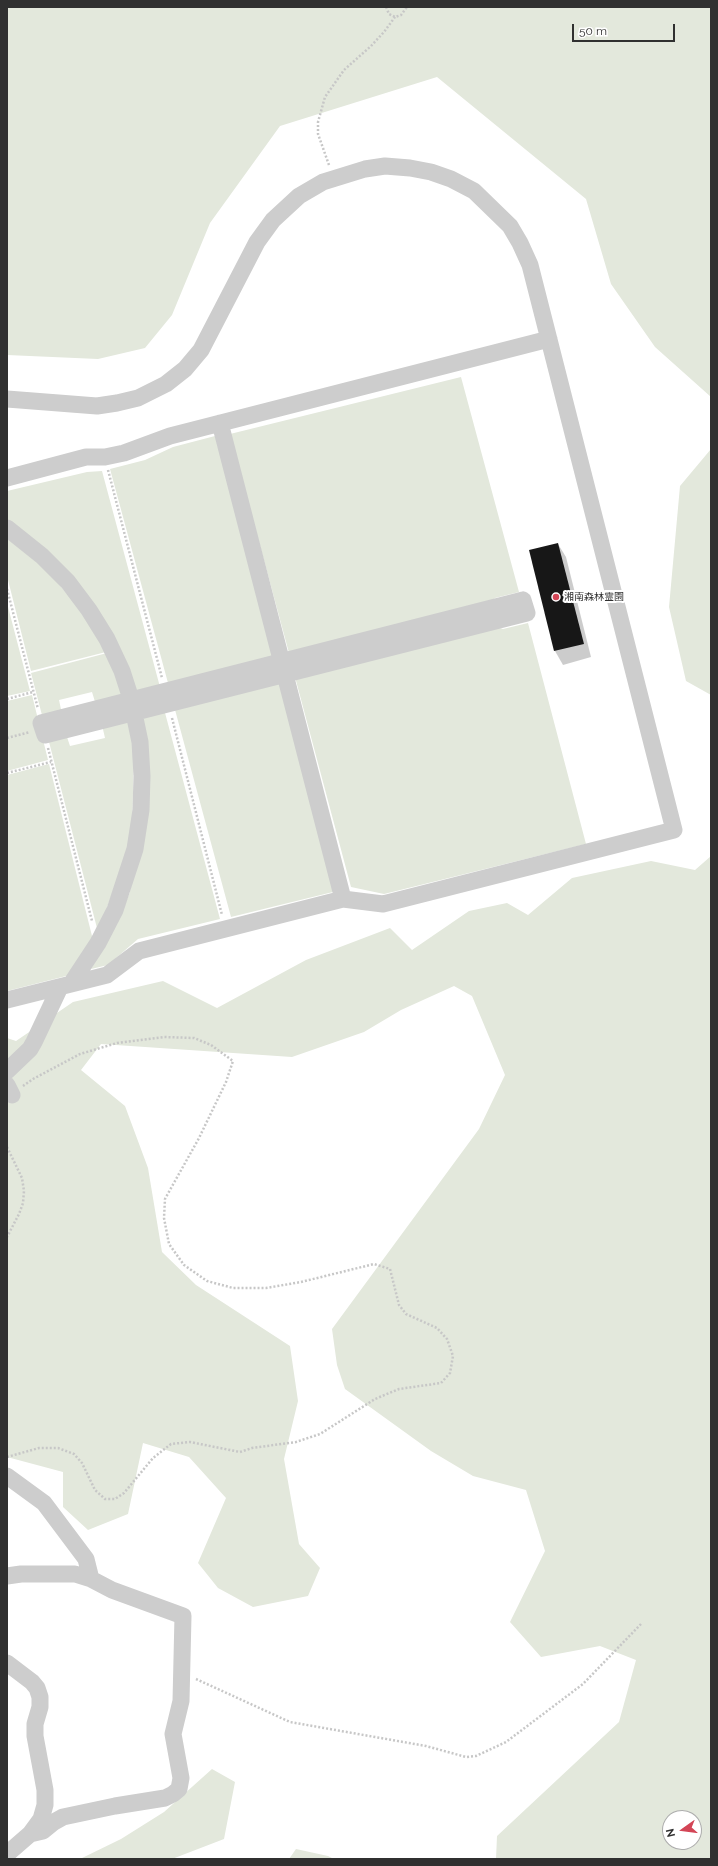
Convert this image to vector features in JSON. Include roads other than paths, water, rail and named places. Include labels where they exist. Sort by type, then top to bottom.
[{"type":"street","points":[[7,399],[97,406],[138,398],[166,384],[185,369],[201,350],[257,242],[273,220],[299,196],[334,177],[365,169],[385,166],[410,168],[431,172],[451,179],[474,191],[510,226],[530,265],[674,830],[383,904],[343,899],[139,951],[107,975],[7,1000]]},
{"type":"street","points":[[7,478],[86,457],[105,457],[124,454],[170,436],[549,339]]},
{"type":"street","points":[[220,423],[343,899]]},
{"type":"street","points":[[7,528],[42,556],[68,582],[89,610],[107,639],[122,671],[133,706],[140,742],[142,776],[141,810],[135,849],[115,910],[98,943],[66,985],[30,1049],[7,1071]]},
{"type":"street","points":[[43,729],[283,668],[527,613],[523,600],[283,668]]},
{"type":"street","points":[[7,1476],[44,1503],[86,1559],[91,1579]]},
{"type":"street","points":[[7,1576],[21,1574],[75,1574],[91,1579],[112,1590],[183,1616],[181,1701],[173,1734],[181,1778],[179,1789],[165,1798],[115,1806],[63,1817],[42,1831],[30,1834]]},
{"type":"street","points":[[7,1662],[32,1682],[37,1688],[40,1697],[40,1707],[35,1724],[35,1736],[45,1790],[45,1805],[41,1819],[30,1834],[7,1854]]},
{"type":"place","name":"湘南森林霊園","points":[[556,597]]}]
